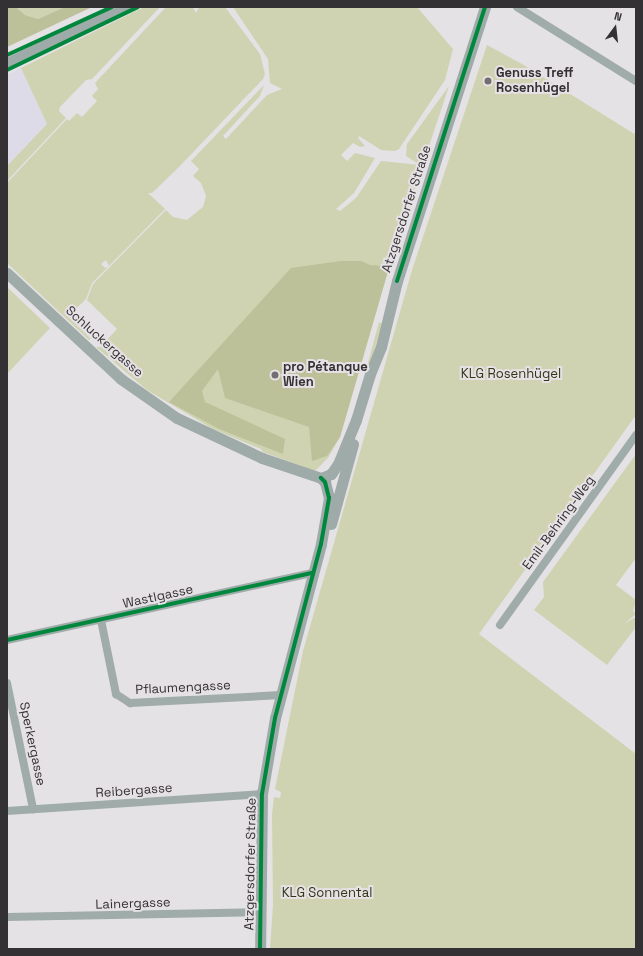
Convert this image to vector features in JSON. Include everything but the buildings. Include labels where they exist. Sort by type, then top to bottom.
[{"type":"main road","points":[[7,63],[124,7]]},
{"type":"main road","name":"Atzgersdorfer Straße","points":[[260,949],[262,794],[281,694],[321,544],[329,498],[325,482],[321,478],[331,474],[338,464],[356,420],[370,374],[381,347],[398,281],[486,7]]},
{"type":"main road","name":"Schluckergasse","points":[[7,273],[121,379],[176,418],[262,458],[321,478]]},
{"type":"main road","name":"Atzgersdorfer Straße","points":[[321,544],[329,530],[343,481],[356,432],[356,420]]},
{"type":"street","points":[[517,7],[636,81]]},
{"type":"street","name":"Emil-Behring-Weg","points":[[500,625],[636,434]]},
{"type":"street","name":"Wastlgasse","points":[[7,640],[313,573]]},
{"type":"street","name":"Pflaumengasse","points":[[101,620],[116,694],[130,703],[281,694]]},
{"type":"street","name":"Sperkergasse","points":[[7,683],[33,810]]},
{"type":"street","name":"Reibergasse","points":[[7,811],[262,794]]},
{"type":"street","name":"Lainergasse","points":[[7,917],[260,912]]},
{"type":"shaded area","points":[[21,68],[47,124],[7,166],[7,75]]},
{"type":"green space","points":[[7,7],[16,7],[25,15],[38,19],[65,7],[92,7],[7,47]]},
{"type":"green space","points":[[16,7],[65,7],[38,19],[25,15]]},
{"type":"green space","points":[[144,7],[160,7],[92,79],[86,80],[60,107],[59,111],[66,118],[7,181],[7,166],[47,124],[21,68]]},
{"type":"green space","points":[[166,7],[193,7],[196,13],[199,7],[225,7],[260,54],[265,74],[263,79],[179,167],[152,193],[148,193],[165,209],[109,266],[106,260],[101,264],[105,268],[108,267],[92,283],[86,299],[68,316],[91,339],[89,340],[7,263],[7,183],[67,119],[69,121],[77,113],[82,117],[97,101],[92,96],[98,89],[95,83]]},
{"type":"green space","points":[[233,7],[417,7],[453,49],[445,80],[399,149],[395,151],[381,150],[359,136],[358,138],[365,146],[360,147],[353,143],[341,155],[347,161],[355,153],[375,158],[354,193],[336,209],[340,211],[356,198],[381,161],[420,165],[406,156],[407,144],[449,86],[393,254],[340,437],[328,458],[315,471],[263,452],[261,449],[213,429],[147,390],[96,347],[100,347],[117,329],[87,300],[93,284],[166,210],[173,217],[187,220],[203,207],[206,196],[201,183],[193,176],[199,169],[191,161],[264,85],[260,96],[223,136],[226,139],[267,95],[282,89],[270,83],[268,59]]},
{"type":"green space","name":"KLG Rosenhügel","points":[[487,45],[522,64],[636,135],[636,415],[479,634],[636,754],[636,949],[270,949],[273,905],[272,815],[274,797],[280,798],[281,792],[275,789],[303,651],[412,270]]},
{"type":"green space","points":[[393,254],[340,437],[327,456],[312,461],[309,427],[225,398],[218,369],[202,391],[205,402],[285,439],[283,454],[219,429],[169,402],[291,268],[341,261],[361,261],[370,265],[383,266]]},
{"type":"green space","points":[[7,287],[50,328],[7,374]]},
{"type":"green space","points":[[379,322],[383,324],[370,364],[368,363]]},
{"type":"green space","points":[[636,454],[636,558],[616,585],[636,600],[633,611],[636,614],[625,623],[636,617],[636,627],[607,665],[534,610],[544,597],[543,582]]},
{"type":"cycle path","points":[[7,55],[112,7]]},
{"type":"cycle path","points":[[7,70],[138,7]]},
{"type":"cycle path","points":[[397,281],[485,7]]},
{"type":"cycle path","points":[[260,949],[262,794],[275,718],[321,544],[329,498],[325,482],[321,478]]},
{"type":"cycle path","points":[[7,640],[313,573]]},
{"type":"place","name":"Genuss Treff Rosenhügel","points":[[488,81]]},
{"type":"place","name":"pro Pétanque Wien","points":[[275,375]]},
{"type":"park label","name":"KLG Sonnental","points":[[327,893]]}]
